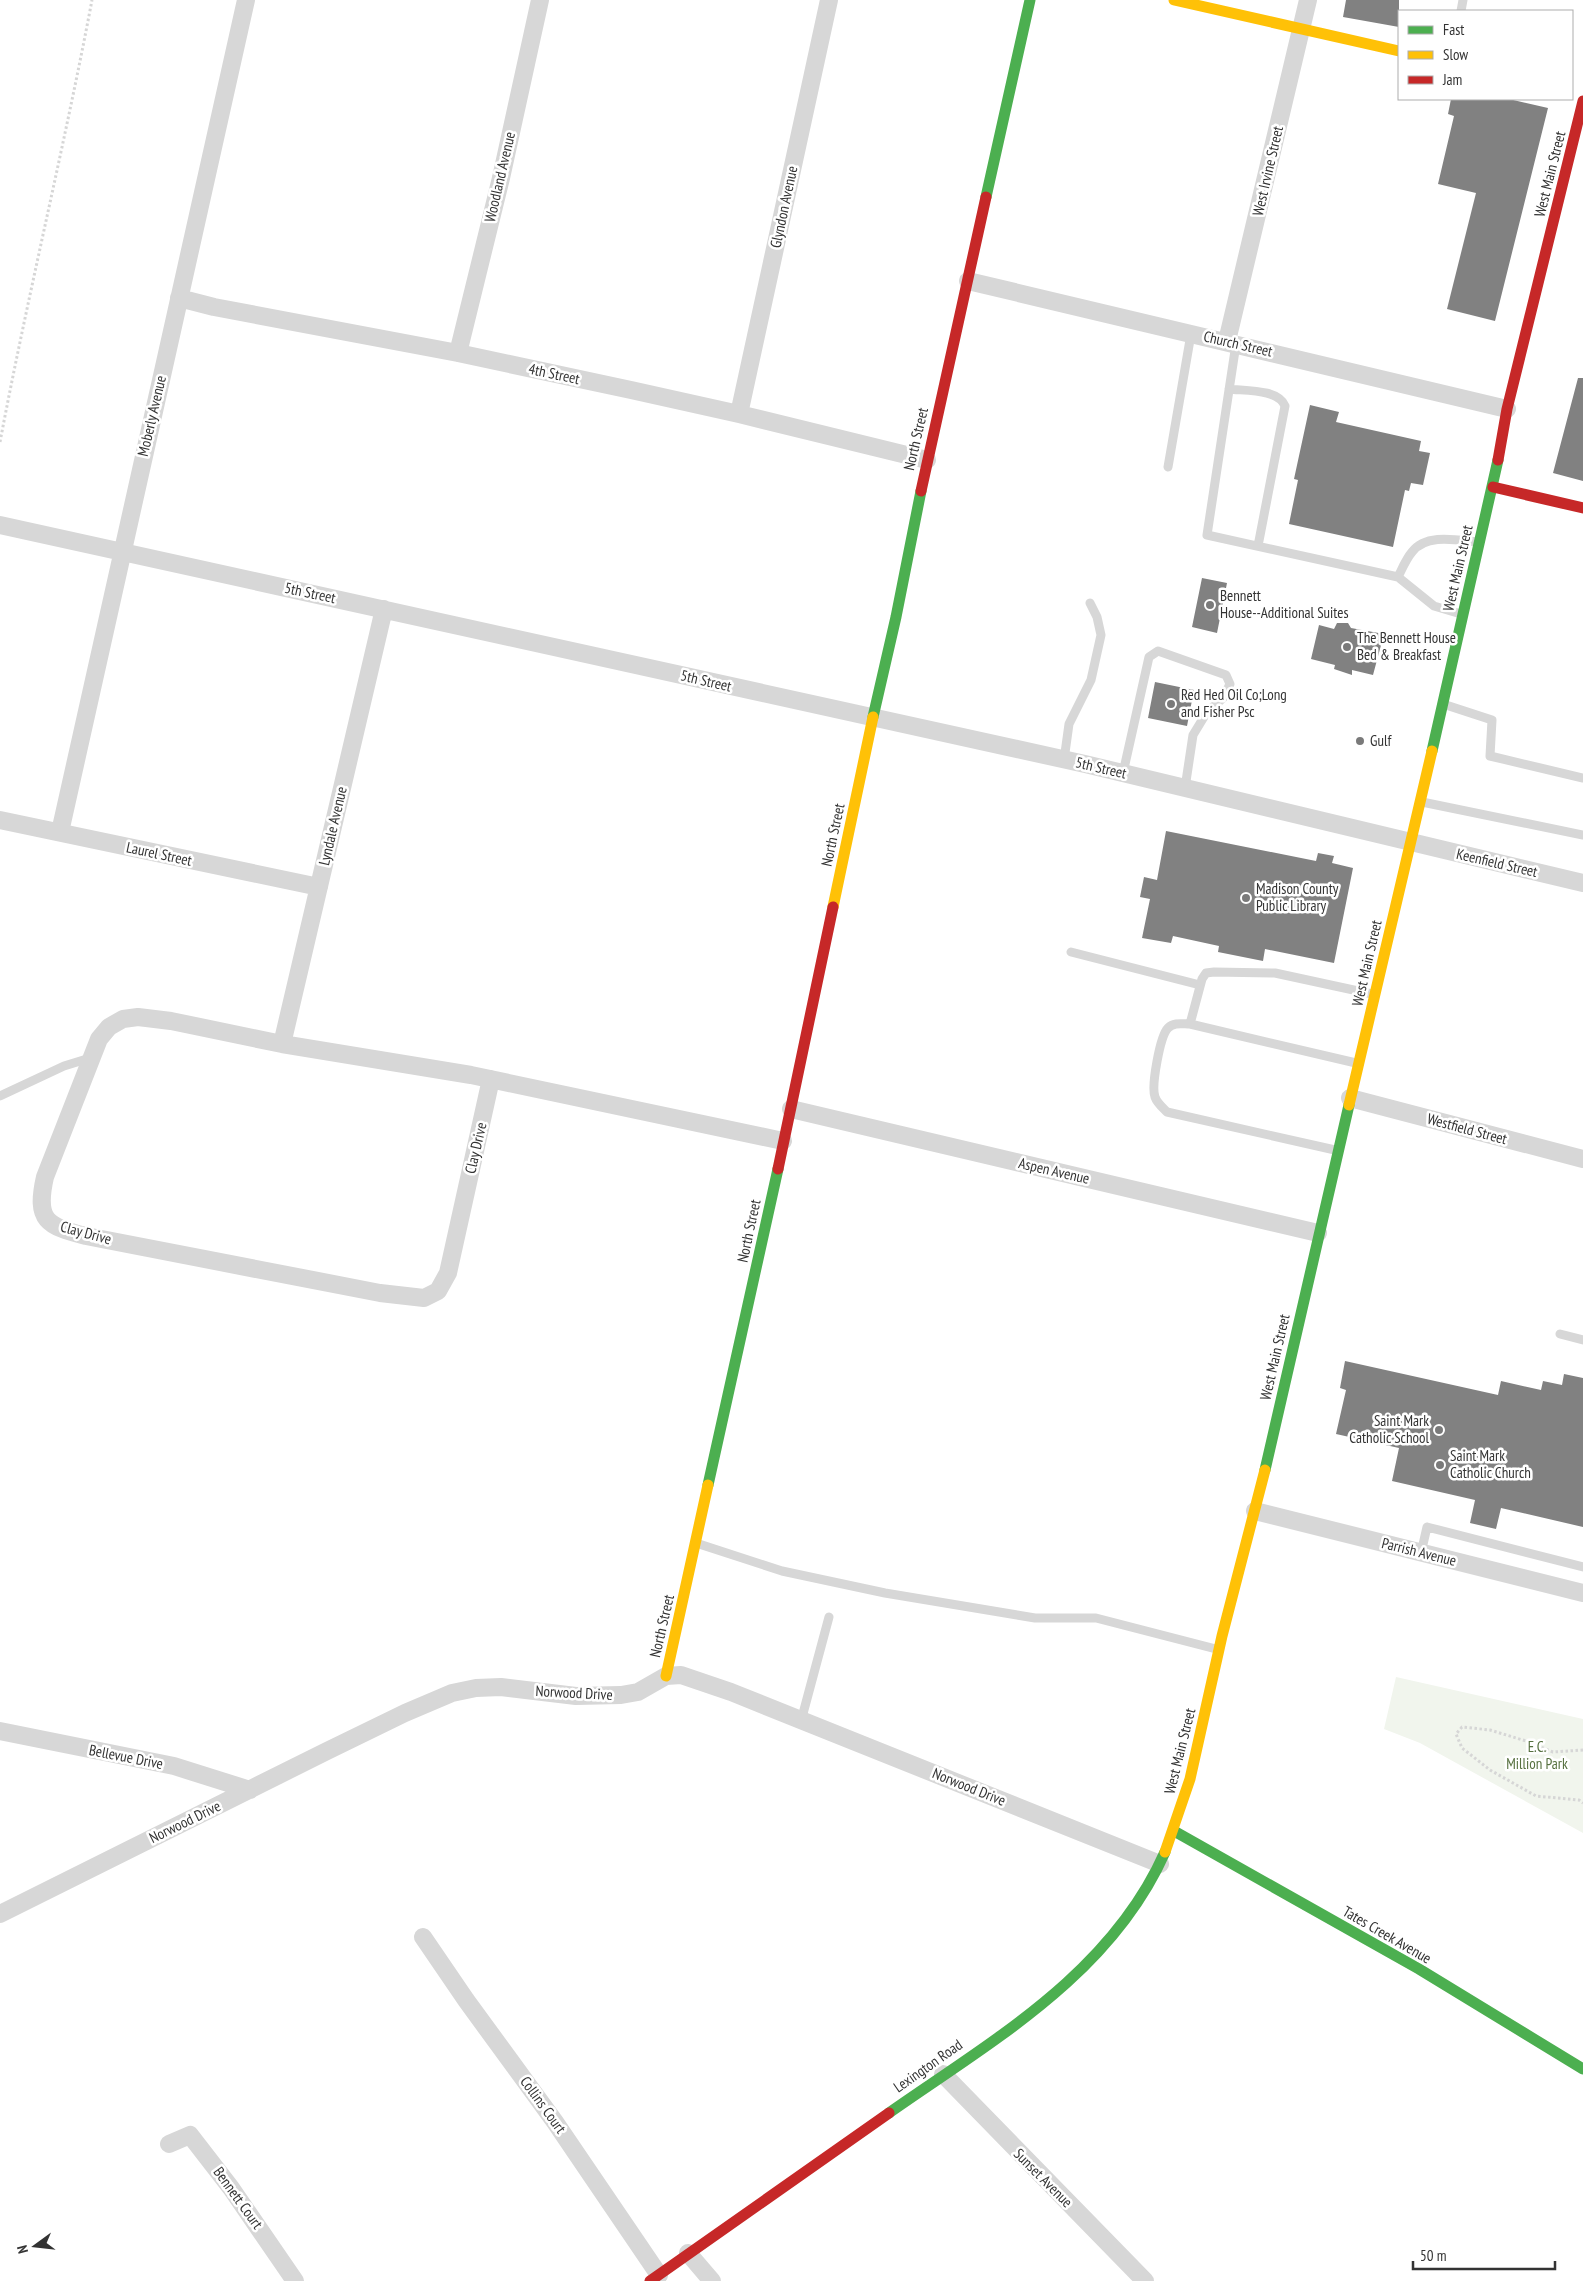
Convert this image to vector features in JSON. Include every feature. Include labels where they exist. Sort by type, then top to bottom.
[{"type":"main road","name":"North Street","points":[[666,1676],[791,1109],[872,718],[896,617],[927,460],[1030,0]]},
{"type":"main road","points":[[1174,0],[1398,51]]},
{"type":"main road","name":"West Main Street","points":[[1174,1831],[1255,1511],[1318,1233],[1493,487],[1507,409],[1581,95]]},
{"type":"main road","points":[[1493,487],[1583,508]]},
{"type":"main road","name":"Lexington Road","points":[[655,2278],[1033,2012],[1070,1982],[1115,1934],[1141,1899],[1160,1864],[1174,1831]]},
{"type":"main road","name":"Tates Creek Avenue","points":[[1174,1831],[1419,1969],[1583,2069]]},
{"type":"street","name":"Moberly Avenue","points":[[60,832],[246,0]]},
{"type":"street","name":"Woodland Avenue","points":[[458,353],[501,178],[540,0]]},
{"type":"street","name":"Glyndon Avenue","points":[[739,414],[828,0]]},
{"type":"street","name":"West Irvine Street","points":[[1232,342],[1308,0]]},
{"type":"street","name":"Church Street","points":[[968,281],[1232,342],[1507,409]]},
{"type":"street","name":"4th Street","points":[[179,298],[214,307],[458,353],[739,414],[927,460]]},
{"type":"street","name":"5th Street","points":[[0,525],[1123,773],[1410,843]]},
{"type":"street","name":"Lyndale Avenue","points":[[282,1044],[384,609]]},
{"type":"street","name":"Laurel Street","points":[[0,820],[319,887]]},
{"type":"street","name":"Keenfield Street","points":[[1410,843],[1583,883]]},
{"type":"street","name":"Clay Drive","points":[[491,1079],[448,1273],[438,1291],[418,1298],[380,1293],[57,1228],[46,1219],[42,1211],[41,1195],[52,1156],[99,1039],[109,1027],[123,1019],[138,1017],[171,1021],[282,1044],[491,1079],[783,1141]]},
{"type":"street","name":"Westfield Street","points":[[1350,1098],[1583,1159]]},
{"type":"street","name":"Aspen Avenue","points":[[791,1109],[1318,1233]]},
{"type":"street","name":"Parrish Avenue","points":[[1255,1511],[1583,1593]]},
{"type":"street","name":"Norwood Drive","points":[[0,1914],[397,1717],[452,1693],[476,1688],[501,1687],[576,1696],[621,1695],[638,1692],[666,1676],[682,1675],[696,1678],[1160,1864]]},
{"type":"street","name":"Bellevue Drive","points":[[0,1731],[174,1766],[250,1790]]},
{"type":"street","name":"Collins Court","points":[[423,1937],[466,2000],[555,2122],[655,2278]]},
{"type":"street","name":"Sunset Avenue","points":[[943,2074],[1145,2281]]},
{"type":"street","name":"Bennett Court","points":[[170,2144],[190,2135],[231,2188],[295,2281]]},
{"type":"street","points":[[688,2253],[712,2281]]},
{"type":"lane","points":[[1168,467],[1191,334]]},
{"type":"lane","points":[[1232,342],[1229,389],[1207,535],[1398,577],[1434,606],[1463,615]]},
{"type":"lane","points":[[1229,389],[1276,395],[1283,400],[1286,406],[1258,546]]},
{"type":"lane","points":[[1398,577],[1412,550],[1425,543],[1440,538],[1480,542]]},
{"type":"lane","points":[[1064,760],[1069,724],[1091,680],[1102,635],[1090,603]]},
{"type":"lane","points":[[1123,773],[1149,657],[1158,651],[1226,676],[1230,684],[1223,698],[1207,712],[1192,735],[1185,788]]},
{"type":"lane","points":[[1442,704],[1492,720],[1490,756],[1583,778]]},
{"type":"lane","points":[[1419,802],[1583,835]]},
{"type":"lane","points":[[1071,952],[1200,985]]},
{"type":"lane","points":[[1190,1024],[1200,985],[1206,973],[1275,973],[1375,994]]},
{"type":"lane","points":[[1338,1151],[1167,1112],[1160,1106],[1155,1097],[1153,1086],[1162,1040],[1168,1028],[1178,1023],[1190,1024],[1359,1064]]},
{"type":"lane","points":[[0,1096],[64,1066],[91,1058]]},
{"type":"lane","points":[[1560,1334],[1583,1340]]},
{"type":"lane","points":[[1421,1552],[1427,1527],[1583,1567]]},
{"type":"lane","points":[[696,1543],[782,1571],[876,1591],[1035,1618],[1096,1618],[1219,1650]]},
{"type":"lane","points":[[800,1721],[829,1617]]},
{"type":"path","points":[[0,442],[57,167],[73,101],[92,0]]},
{"type":"path","points":[[1583,1750],[1553,1752],[1490,1730],[1462,1727],[1456,1734],[1462,1748],[1483,1764],[1536,1796],[1579,1800],[1583,1803]]},
{"type":"green space","name":"E.C. Million Park","points":[[1396,1677],[1583,1719],[1583,1833],[1420,1743],[1384,1729]]},
{"type":"building","points":[[1346,0],[1399,0],[1398,27],[1343,17]]},
{"type":"building","points":[[1451,100],[1513,100],[1548,108],[1495,321],[1447,309],[1476,193],[1438,184],[1454,116],[1448,114]]},
{"type":"building","points":[[1578,378],[1583,378],[1583,481],[1553,473]]},
{"type":"building","points":[[1310,405],[1339,412],[1336,422],[1421,441],[1419,451],[1430,453],[1423,485],[1411,483],[1409,491],[1405,490],[1393,547],[1289,524],[1298,480],[1294,479]]},
{"type":"building","name":"Bennett House--Additional Suites","points":[[1202,578],[1227,583],[1217,633],[1192,627]]},
{"type":"building","name":"The Bennett House Bed & Breakfast","points":[[1337,623],[1348,623],[1351,628],[1384,634],[1373,675],[1352,670],[1352,675],[1334,669],[1335,665],[1311,659],[1319,625],[1334,629]]},
{"type":"building","name":"Red Hed Oil Co;Long and Fisher Psc","points":[[1155,682],[1194,690],[1187,726],[1148,718]]},
{"type":"building","name":"Madison County Public Library","points":[[1166,831],[1316,861],[1318,853],[1334,856],[1332,863],[1353,868],[1334,963],[1265,949],[1263,961],[1218,952],[1219,946],[1173,936],[1171,943],[1142,938],[1150,899],[1140,897],[1144,877],[1157,880]]},
{"type":"building","points":[[1345,1361],[1498,1395],[1501,1381],[1541,1390],[1543,1381],[1562,1385],[1564,1374],[1583,1378],[1583,1527],[1501,1508],[1496,1529],[1470,1523],[1475,1500],[1392,1481],[1399,1448],[1336,1434],[1346,1390],[1340,1388]]},
{"type":"traffic: fast","points":[[986,197],[1030,0]]},
{"type":"traffic: fast","points":[[1432,751],[1498,460]]},
{"type":"traffic: fast","points":[[873,717],[896,617],[921,491]]},
{"type":"traffic: fast","points":[[1265,1470],[1349,1105]]},
{"type":"traffic: fast","points":[[708,1485],[778,1169]]},
{"type":"traffic: fast","points":[[1174,1831],[1419,1969],[1583,2069]]},
{"type":"traffic: fast","points":[[889,2113],[1008,2031],[1046,2001],[1081,1969],[1114,1934],[1142,1895],[1165,1852]]},
{"type":"traffic: slow","points":[[1174,0],[1398,51]]},
{"type":"traffic: slow","points":[[833,907],[873,717]]},
{"type":"traffic: slow","points":[[1349,1105],[1432,751]]},
{"type":"traffic: slow","points":[[1165,1852],[1190,1779],[1222,1636],[1265,1470]]},
{"type":"traffic: slow","points":[[666,1676],[708,1485]]},
{"type":"traffic: jam","points":[[1498,460],[1507,409],[1583,101]]},
{"type":"traffic: jam","points":[[921,491],[986,197]]},
{"type":"traffic: jam","points":[[1493,487],[1583,508]]},
{"type":"traffic: jam","points":[[778,1169],[833,907]]},
{"type":"traffic: jam","points":[[650,2281],[889,2113]]},
{"type":"place","name":"Bennett House--Additional Suites","points":[[1210,605]]},
{"type":"place","name":"The Bennett House Bed & Breakfast","points":[[1347,647]]},
{"type":"place","name":"Red Hed Oil Co;Long and Fisher Psc","points":[[1171,704]]},
{"type":"place","name":"Gulf","points":[[1360,741]]},
{"type":"place","name":"Madison County Public Library","points":[[1246,898]]},
{"type":"place","name":"Saint Mark Catholic School","points":[[1439,1430]]},
{"type":"place","name":"Saint Mark Catholic Church","points":[[1440,1465]]}]
